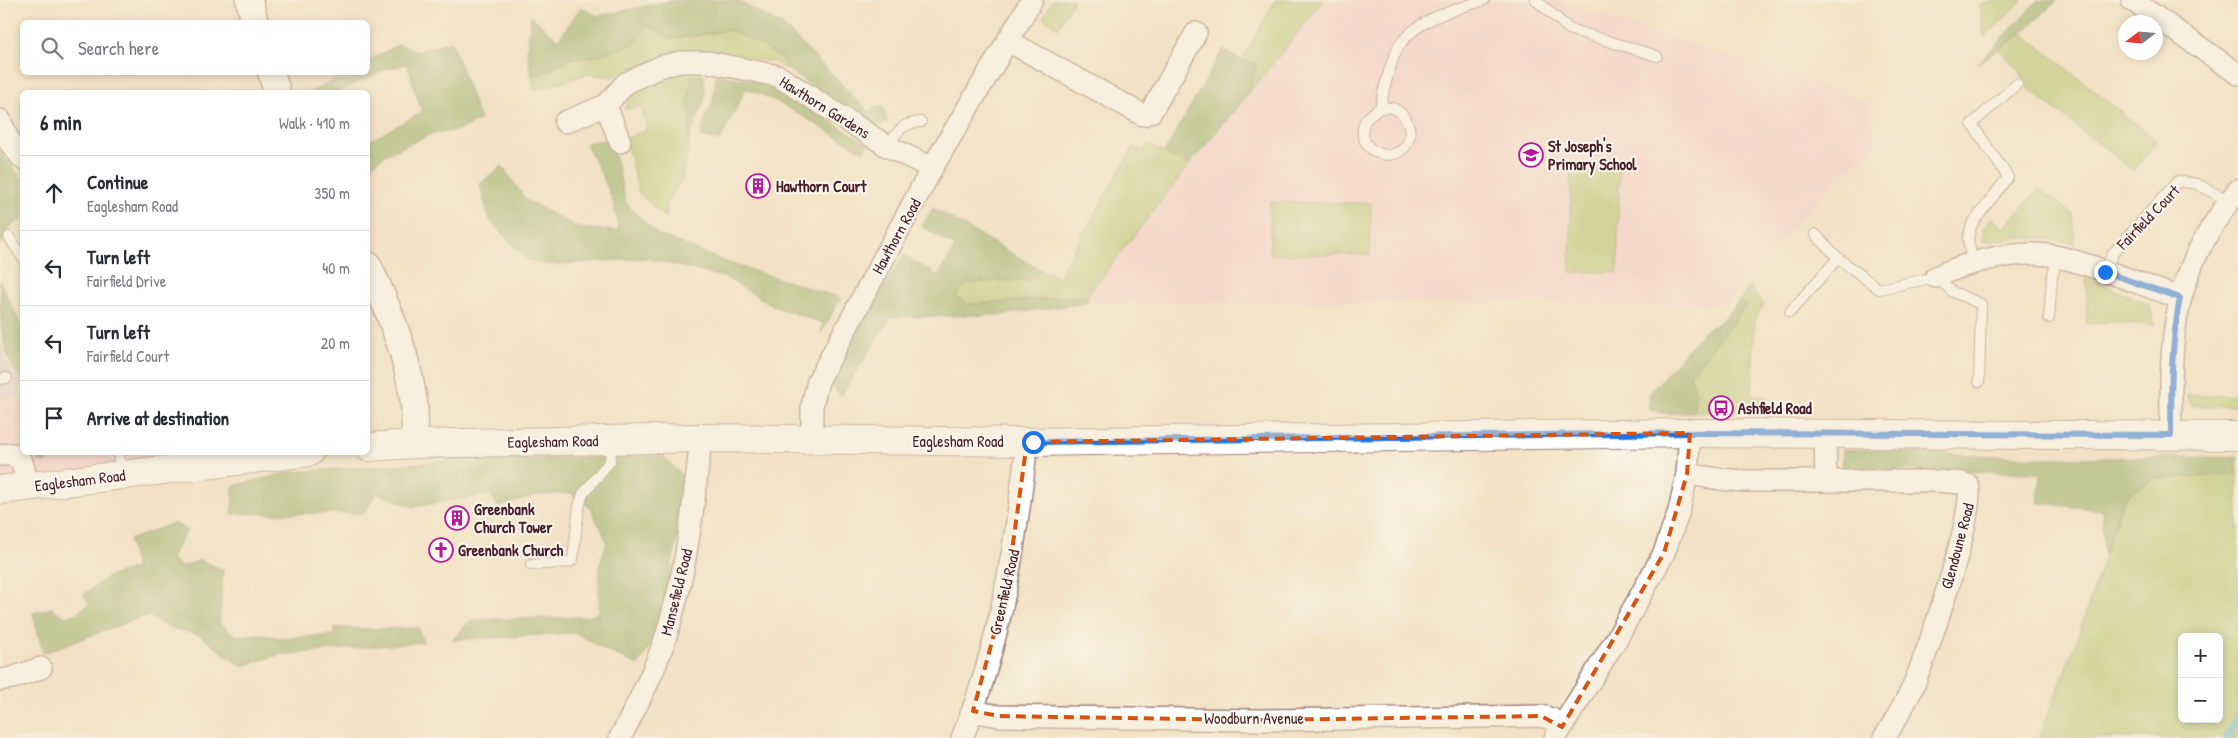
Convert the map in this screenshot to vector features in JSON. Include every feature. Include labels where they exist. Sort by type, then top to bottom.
[{"type":"main road","name":"Eaglesham Road","points":[[370,447],[415,444],[701,438],[1027,442],[1690,433],[2238,436]]},
{"type":"main road","name":"Eaglesham Road","points":[[0,490],[28,486],[119,464],[280,455]]},
{"type":"street","points":[[249,0],[254,20]]},
{"type":"street","name":"Hawthorn Road","points":[[812,440],[812,406],[818,381],[932,168],[1032,0]]},
{"type":"street","points":[[2141,2],[2238,74]]},
{"type":"street","points":[[1008,41],[1143,115],[1151,112],[1196,33]]},
{"type":"street","name":"Hawthorn Gardens","points":[[565,122],[606,105],[626,83],[662,66],[681,62],[708,62],[778,76],[887,146],[932,168]]},
{"type":"street","points":[[272,75],[276,90]]},
{"type":"street","points":[[606,105],[620,142]]},
{"type":"street","points":[[0,120],[10,143],[20,156]]},
{"type":"street","points":[[2171,435],[2171,358],[2173,333],[2180,298],[2193,259],[2211,227],[2234,196]]},
{"type":"street","points":[[1936,277],[1972,262],[2008,256],[2058,256],[2180,298]]},
{"type":"street","points":[[370,269],[388,308],[400,342],[413,398],[415,444]]},
{"type":"street","points":[[1559,732],[1617,638],[1664,553],[1679,511],[1687,474],[1690,433]]},
{"type":"street","points":[[1825,433],[1826,481]]},
{"type":"street","name":"Mansefield Road","points":[[620,738],[651,676],[670,624],[686,558],[701,438]]},
{"type":"street","name":"Greenfield Road","points":[[962,738],[973,711],[1000,620],[1016,535],[1027,442]]},
{"type":"street","points":[[0,455],[13,454],[22,462],[28,486]]},
{"type":"street","name":"Glendoune Road","points":[[1687,474],[1728,480],[1934,481],[1968,485],[1970,491],[1966,524],[1929,646],[1911,690],[1884,738]]},
{"type":"street","points":[[0,680],[41,668]]},
{"type":"street","name":"Woodburn Avenue","points":[[973,711],[999,716],[1258,720],[1541,716],[1552,719],[1559,732]]},
{"type":"lane","points":[[1380,108],[1394,108],[1405,116],[1410,128],[1408,142],[1399,152],[1386,155],[1373,151],[1364,141],[1363,128],[1368,115],[1380,108],[1400,44],[1425,20],[1484,0]]},
{"type":"lane","points":[[1536,0],[1569,29],[1657,56]]},
{"type":"lane","points":[[1972,262],[1968,238],[1972,224],[2008,177],[1972,124],[2017,84]]},
{"type":"lane","points":[[887,146],[901,127],[908,123],[921,122]]},
{"type":"lane","name":"Fairfield Court","points":[[2105,272],[2113,253],[2178,181],[2197,184],[2234,196]]},
{"type":"lane","points":[[1815,234],[1838,258],[1879,289],[1936,277],[1953,292],[1981,304],[1979,382]]},
{"type":"lane","points":[[9,237],[20,254]]},
{"type":"lane","points":[[2049,318],[2052,278],[2058,256]]},
{"type":"lane","points":[[1790,312],[1838,258]]},
{"type":"lane","points":[[531,565],[570,562],[573,559],[579,506],[583,494],[610,461],[612,440]]},
{"type":"highlighted area","points":[[1690,433],[1687,474],[1664,553],[1562,727],[1541,716],[1258,720],[999,716],[973,711],[1007,587],[1027,442]]},
{"type":"shaded area","name":"St Joseph's Primary School","points":[[1324,0],[1564,0],[1564,3],[1869,102],[1877,145],[1824,193],[1727,302],[1711,305],[1679,303],[1677,305],[1662,306],[1516,302],[1087,303],[1087,296],[1189,165]]},
{"type":"shaded area","points":[[0,341],[6,361],[13,373],[20,377],[20,396],[0,399]]},
{"type":"shaded area","points":[[20,396],[20,455],[41,455],[39,462],[46,462],[51,455],[265,455],[0,490],[0,399]]},
{"type":"green space","points":[[675,0],[736,0],[784,26],[868,111],[882,105],[888,123],[869,126],[786,68],[784,61],[761,45],[730,30],[672,39],[648,26],[635,44],[596,56],[570,59],[532,78],[527,49],[531,16],[558,40],[581,7],[598,16]]},
{"type":"green space","points":[[1053,0],[1074,0],[1058,28],[1043,18]]},
{"type":"green space","points":[[1275,0],[1324,0],[1249,93],[1256,65],[1242,60]]},
{"type":"green space","points":[[1994,0],[2021,0],[2021,2],[1984,38],[1980,4]]},
{"type":"green space","points":[[2039,0],[2058,0],[2022,33],[1977,64]]},
{"type":"green space","points":[[648,26],[695,36],[730,30],[761,45],[784,61],[786,68],[774,62],[695,52],[654,62],[613,77],[589,74],[534,90],[532,78],[570,59],[596,56]]},
{"type":"green space","points":[[2022,33],[2157,141],[2134,171],[2029,89],[2018,68],[1999,50]]},
{"type":"green space","points":[[451,41],[480,120],[458,130],[429,135],[387,154],[370,166],[370,141],[422,112],[407,64],[387,69],[340,90],[315,90],[343,75],[370,75],[370,60],[399,44],[418,52]]},
{"type":"green space","points":[[1223,50],[1242,60],[1256,64],[1249,93],[1189,165],[1164,153]]},
{"type":"green space","points":[[671,72],[692,75],[688,103],[691,114],[688,153],[682,179],[668,202],[665,218],[639,193],[625,139],[647,130],[641,106],[624,109],[638,91]]},
{"type":"green space","points":[[704,74],[705,98],[688,141],[691,114],[688,103],[692,75]]},
{"type":"green space","points":[[716,75],[745,79],[782,92],[868,144],[864,152],[778,102],[746,88],[720,141],[700,137],[705,118],[713,102]]},
{"type":"green space","points":[[611,139],[626,203],[657,234],[729,263],[841,298],[821,333],[823,323],[776,307],[726,278],[647,258],[548,265],[526,259],[489,219],[480,184],[502,166],[526,200],[579,228],[618,231],[615,208],[611,196],[585,143]]},
{"type":"green space","points":[[1147,144],[1189,165],[1087,296],[969,304],[955,297],[966,284],[1000,280],[1035,280],[1039,269],[1058,277],[1134,146],[1144,151]]},
{"type":"green space","points":[[0,150],[20,177],[20,220],[8,228],[4,241],[0,245]]},
{"type":"green space","points":[[1571,170],[1619,170],[1618,272],[1570,272]]},
{"type":"green space","points":[[2039,189],[2073,214],[2075,244],[2029,238],[1984,242],[1983,228],[1992,217],[2003,229]]},
{"type":"green space","points":[[1270,202],[1371,203],[1370,255],[1270,254]]},
{"type":"green space","points":[[933,208],[1039,269],[1035,280],[1000,280],[966,284],[955,297],[969,304],[1087,296],[1087,303],[999,315],[891,317],[841,396],[829,382],[832,370],[904,255],[938,276],[955,247],[922,226]]},
{"type":"green space","points":[[2086,277],[2150,305],[2155,325],[2115,322],[2087,324]]},
{"type":"green space","points":[[0,281],[20,324],[20,376],[9,360],[5,348],[0,307]]},
{"type":"green space","points":[[1749,286],[1764,305],[1755,318],[1752,394],[1766,397],[1767,411],[1693,412],[1696,393],[1690,375],[1746,305],[1741,299]]},
{"type":"green space","points":[[1741,299],[1747,305],[1690,375],[1696,393],[1693,412],[1668,414],[1649,410],[1650,393],[1704,331],[1720,322]]},
{"type":"green space","points":[[2186,395],[2238,395],[2238,406],[2192,406]]},
{"type":"green space","points":[[1843,449],[2044,458],[2238,457],[2238,474],[2153,479],[2128,495],[2122,503],[2104,555],[2102,510],[2038,503],[2041,473],[1843,469]]},
{"type":"green space","points":[[40,455],[51,455],[46,462],[39,462]]},
{"type":"green space","points":[[663,456],[689,483],[661,616],[649,648],[638,665],[603,649],[576,633],[452,640],[471,620],[589,617],[599,612],[599,568],[607,541],[590,507],[570,493],[537,495],[498,507],[490,494],[413,507],[376,493],[365,513],[232,514],[233,486],[291,472],[478,459]]},
{"type":"green space","points":[[2238,474],[2238,738],[2039,738],[2077,640],[2122,503],[2128,495],[2153,479]]},
{"type":"green space","points":[[174,523],[187,530],[171,558],[181,567],[201,560],[223,570],[219,623],[236,636],[260,634],[279,638],[333,635],[335,627],[360,629],[418,628],[423,642],[278,655],[243,666],[200,635],[167,627],[149,616],[43,653],[33,613],[51,608],[66,617],[74,615],[89,604],[84,594],[109,576],[136,568],[129,540]]},
{"type":"waterway","points":[[2226,738],[2238,716]]},
{"type":"place","name":"St Joseph's Primary School","points":[[1531,155]]},
{"type":"place","name":"Hawthorn Court","points":[[758,186]]},
{"type":"place","name":"Ashfield Road","points":[[1721,408]]},
{"type":"place","name":"Greenbank Church Tower","points":[[457,518]]},
{"type":"place","name":"Greenbank Church","points":[[441,550]]},
{"type":"route","points":[[1033,442],[1690,433],[1988,436],[2171,435],[2170,366],[2173,333],[2180,298],[2105,272]]}]
